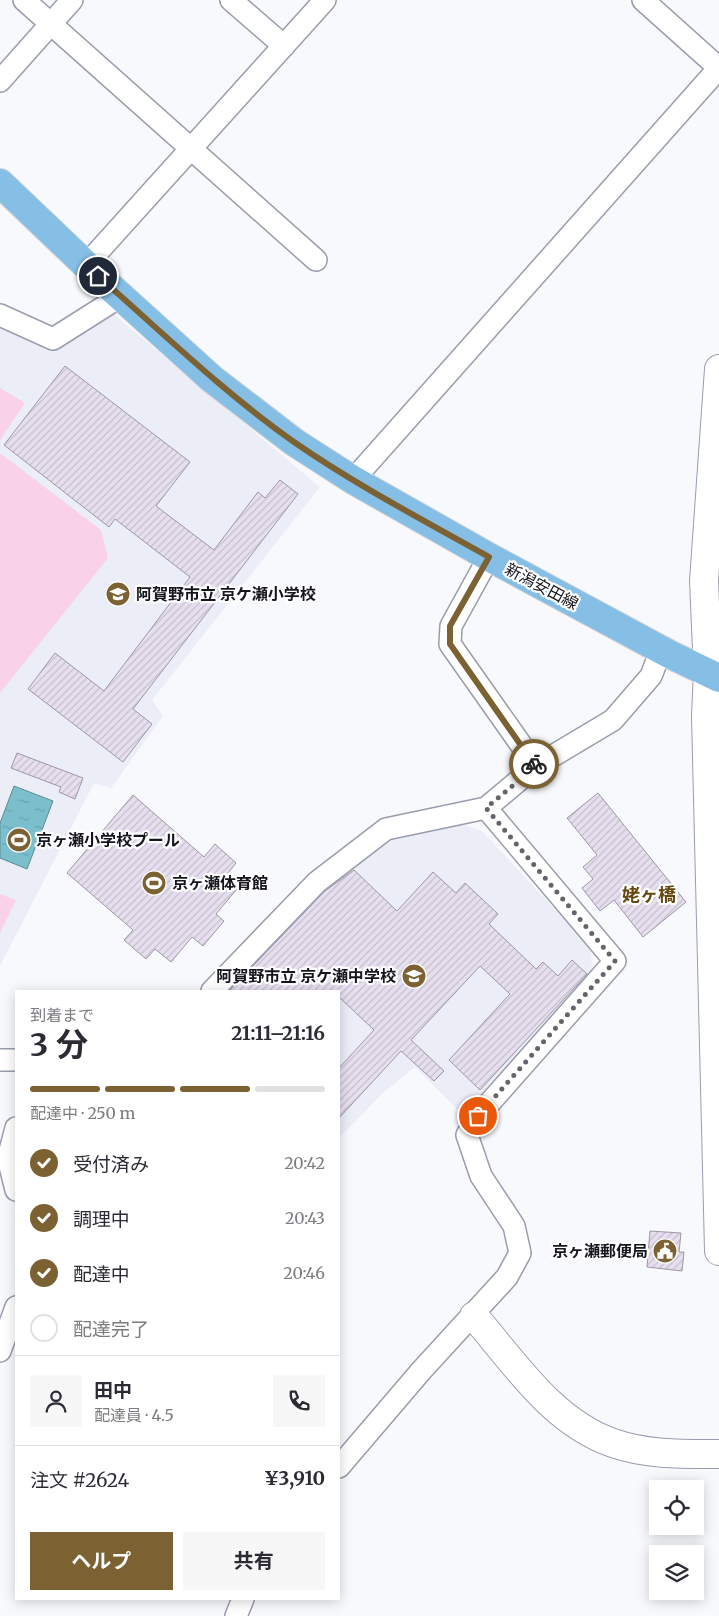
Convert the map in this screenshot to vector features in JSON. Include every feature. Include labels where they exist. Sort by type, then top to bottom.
[{"type":"main road","name":"新潟安田線","points":[[0,183],[86,265],[212,379],[294,442],[353,480],[489,557],[661,650],[714,675]]},
{"type":"main road","points":[[719,370],[704,581],[712,612],[714,675],[706,716],[719,1251]]},
{"type":"main road","points":[[474,1316],[545,1398],[564,1416],[587,1432],[613,1443],[642,1450],[676,1454],[719,1454]]},
{"type":"street","points":[[24,0],[192,147],[316,260]]},
{"type":"street","points":[[0,81],[72,0]]},
{"type":"street","points":[[231,0],[284,46]]},
{"type":"street","points":[[86,265],[325,0]]},
{"type":"street","points":[[353,480],[719,68],[643,0]]},
{"type":"street","points":[[0,315],[53,339],[121,296]]},
{"type":"street","points":[[489,557],[450,626],[450,644],[536,766]]},
{"type":"street","points":[[213,990],[317,882],[386,829],[486,808],[536,766],[613,720],[651,676],[661,650]]},
{"type":"street","points":[[340,1466],[421,1371],[508,1278],[520,1253],[514,1226],[481,1176],[467,1135],[478,1116],[615,961],[486,808]]},
{"type":"street","points":[[0,1060],[15,1060]]},
{"type":"street","points":[[15,1130],[4,1158],[15,1187]]},
{"type":"street","points":[[0,1351],[15,1310]]},
{"type":"street","points":[[236,1616],[243,1600]]},
{"type":"shaded area","name":"阿賀野市立 京ケ瀬小学校","points":[[110,311],[320,487],[152,700],[163,716],[111,788],[94,783],[0,966],[0,321],[49,350]]},
{"type":"shaded area","points":[[0,388],[25,403],[0,440]]},
{"type":"shaded area","points":[[0,453],[101,530],[108,558],[0,693]]},
{"type":"shaded area","name":"阿賀野市立 京ケ瀬中学校","points":[[449,819],[482,831],[591,948],[592,974],[465,1117],[415,1067],[383,1093],[340,1137],[340,990],[225,990],[336,872],[396,828]]},
{"type":"shaded area","points":[[0,894],[16,900],[0,933]]},
{"type":"water","name":"京ヶ瀬小学校プール","points":[[14,786],[53,801],[27,869],[0,858],[0,823]]},
{"type":"building","points":[[65,366],[190,462],[156,506],[214,550],[258,492],[265,498],[280,480],[298,494],[133,709],[152,724],[123,762],[28,689],[55,653],[104,691],[190,577],[115,519],[109,527],[4,445]]},
{"type":"building","points":[[17,753],[83,778],[75,799],[59,792],[61,787],[11,768]]},
{"type":"building","points":[[598,793],[686,902],[643,937],[614,900],[600,911],[582,888],[593,879],[583,867],[597,855],[567,818]]},
{"type":"building","name":"京ヶ瀬体育館","points":[[133,795],[204,857],[215,844],[236,863],[224,878],[237,889],[216,914],[224,921],[203,946],[192,937],[171,962],[155,949],[146,959],[124,940],[133,930],[67,873]]},
{"type":"building","points":[[354,870],[397,911],[433,872],[456,893],[465,883],[498,914],[489,924],[536,969],[543,962],[558,976],[572,960],[587,974],[480,1090],[449,1060],[510,994],[480,966],[411,1040],[444,1071],[434,1081],[401,1051],[340,1117],[340,1067],[374,1030],[340,998],[340,990],[230,990],[325,891]]},
{"type":"building","points":[[650,1231],[681,1233],[679,1252],[684,1252],[682,1271],[647,1267]]},
{"type":"way so far","points":[[478,1116],[615,961],[486,808],[536,766],[534,764]]},
{"type":"place","name":"阿賀野市立 京ケ瀬小学校","points":[[118,594]]},
{"type":"place","name":"京ヶ瀬小学校プール","points":[[19,840]]},
{"type":"place","name":"京ヶ瀬体育館","points":[[154,883]]},
{"type":"place","name":"阿賀野市立 京ケ瀬中学校","points":[[414,976]]},
{"type":"place","name":"京ヶ瀬郵便局","points":[[665,1251]]},
{"type":"district","name":"姥ヶ橋","points":[[649,895]]},
{"type":"route","points":[[98,276],[212,379],[294,442],[353,480],[489,557],[450,626],[450,644],[534,764]]}]
